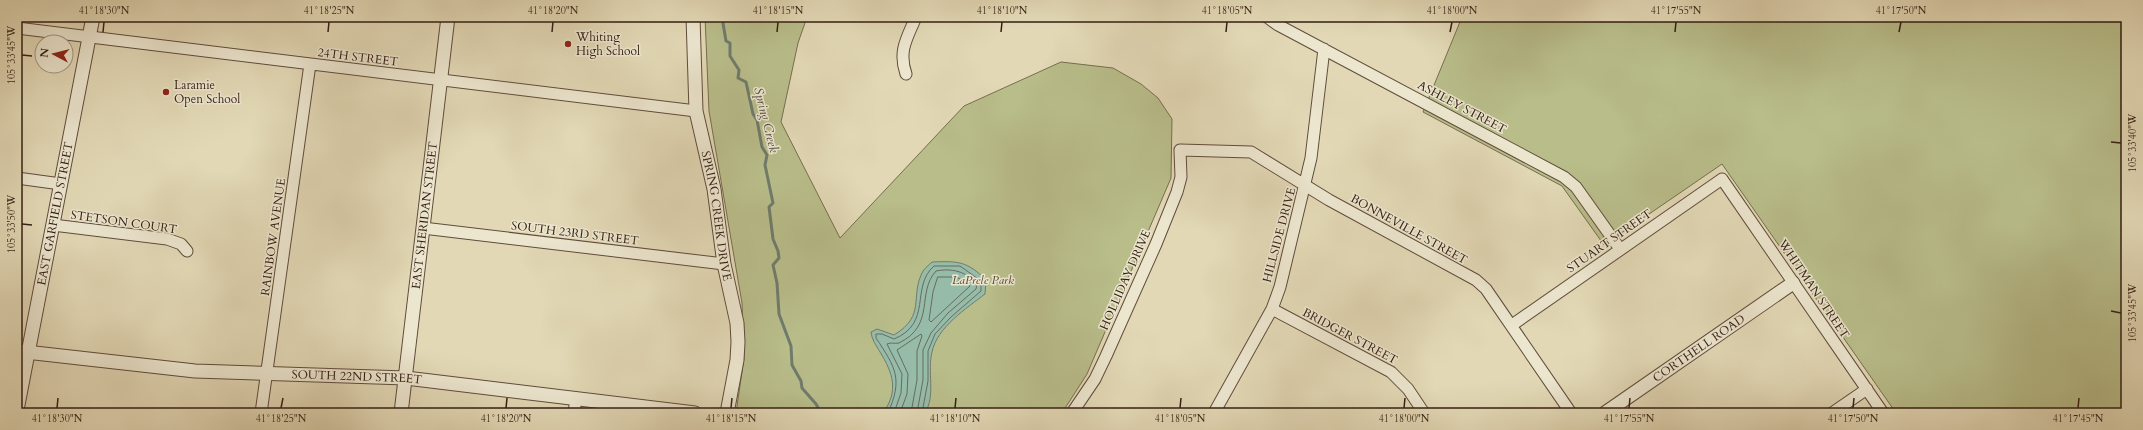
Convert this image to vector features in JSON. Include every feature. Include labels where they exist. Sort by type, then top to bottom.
[{"type":"street","name":"EAST GARFIELD STREET","points":[[17,410],[23,351],[53,225],[93,17]]},
{"type":"street","name":"EAST SHERIDAN STREET","points":[[401,413],[448,17]]},
{"type":"street","name":"SPRING CREEK DRIVE","points":[[693,17],[696,111],[714,189],[724,264],[733,299],[738,342],[727,413]]},
{"type":"street","points":[[906,74],[901,61],[903,46],[916,17]]},
{"type":"street","name":"ASHLEY STREET","points":[[1268,17],[1278,25],[1564,177],[1576,187],[1620,249]]},
{"type":"street","name":"24TH STREET","points":[[17,28],[696,111]]},
{"type":"street","name":"HILLSIDE DRIVE","points":[[1214,413],[1272,309],[1288,261],[1306,186],[1324,49]]},
{"type":"street","name":"RAINBOW AVENUE","points":[[261,413],[310,64]]},
{"type":"street","name":"BONNEVILLE STREET","points":[[1180,150],[1251,152],[1306,186],[1476,280],[1486,288],[1571,413]]},
{"type":"street","name":"HOLLIDAY DRIVE","points":[[1072,413],[1095,379],[1156,244],[1177,192],[1181,177],[1180,150]]},
{"type":"street","points":[[17,178],[61,184]]},
{"type":"street","name":"STUART STREET","points":[[1512,325],[1722,179]]},
{"type":"street","name":"WHITMAN STREET","points":[[1722,179],[1883,413]]},
{"type":"street","name":"STETSON COURT","points":[[53,225],[167,239],[181,244],[187,251]]},
{"type":"street","name":"SOUTH 23RD STREET","points":[[423,228],[724,264]]},
{"type":"street","name":"CORTHELL ROAD","points":[[1605,413],[1793,283]]},
{"type":"street","name":"BRIDGER STREET","points":[[1272,309],[1390,372],[1409,390],[1424,413]]},
{"type":"street","name":"SOUTH 22ND STREET","points":[[23,351],[195,371],[406,378],[695,413]]},
{"type":"street","points":[[1832,413],[1867,389]]},
{"type":"street","points":[[574,413],[576,398]]},
{"type":"green space","name":"LaPrele Park","points":[[705,17],[807,17],[798,43],[781,122],[840,238],[964,106],[1061,62],[1113,68],[1141,84],[1158,98],[1172,119],[1171,178],[1087,374],[1062,413],[736,413],[744,358],[742,303],[709,111]]},
{"type":"green space","points":[[1462,17],[2126,17],[2126,413],[1896,413],[1722,164],[1604,245],[1562,186],[1423,112]]},
{"type":"water","points":[[932,262],[956,262],[973,269],[986,280],[985,294],[946,326],[935,343],[930,367],[930,399],[925,413],[883,413],[888,405],[893,390],[891,375],[885,360],[872,338],[871,332],[877,329],[894,335],[904,328],[914,313],[919,280],[923,271]]},
{"type":"waterway","name":"Spring Creek","points":[[722,17],[726,41],[730,43],[730,56],[739,70],[738,78],[746,82],[753,114],[757,120],[762,147],[767,155],[765,165],[773,203],[769,207],[773,239],[779,258],[773,265],[777,283],[779,314],[791,346],[792,365],[801,381],[802,388],[816,404],[821,413]]},
{"type":"place","name":"Whiting High School","points":[[568,44]]},
{"type":"place","name":"Laramie Open School","points":[[166,92]]}]
